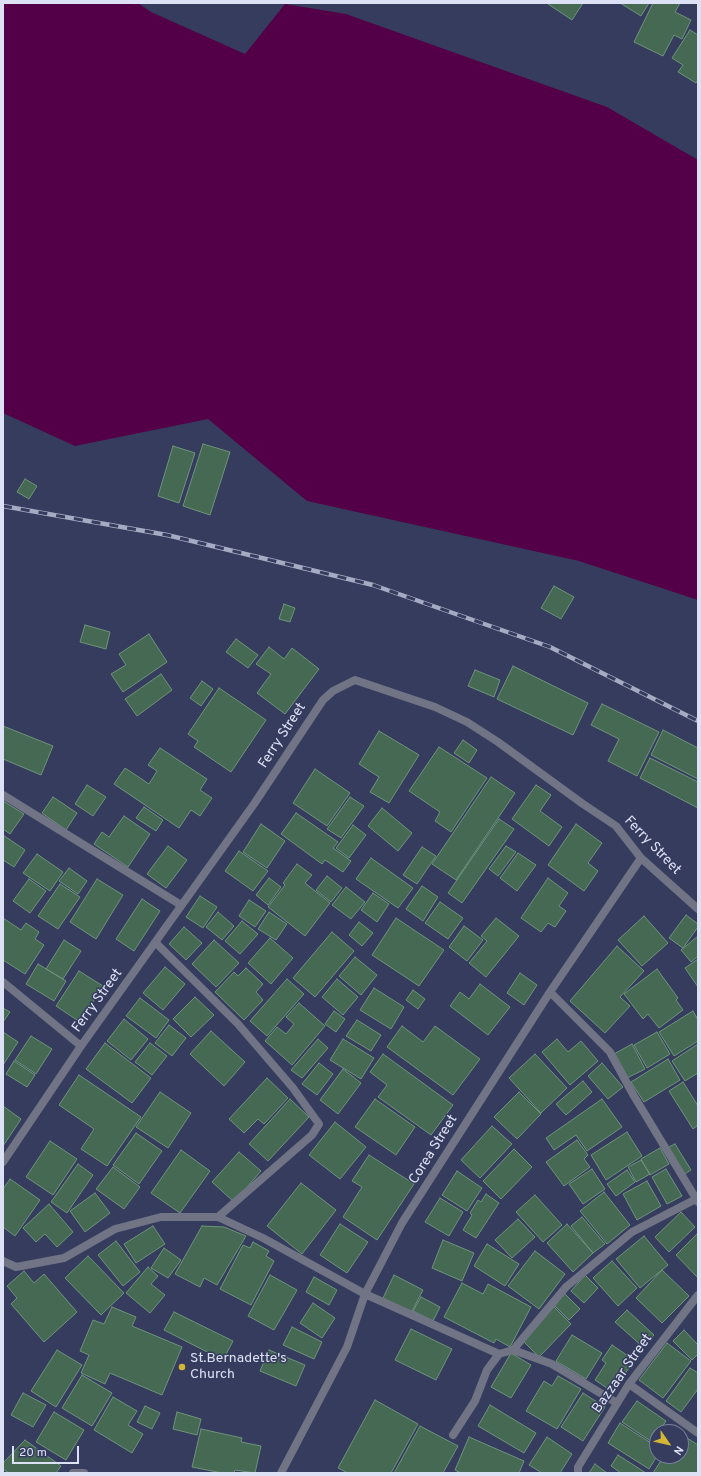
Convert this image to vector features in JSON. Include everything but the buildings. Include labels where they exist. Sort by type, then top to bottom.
[{"type":"street","name":"Ferry Street","points":[[3,1162],[81,1046],[254,804],[323,700],[333,691],[355,680],[404,695],[467,722],[517,755],[583,804],[616,826],[641,858],[698,909]]},
{"type":"street","points":[[3,795],[181,905]]},
{"type":"street","name":"Corea Street","points":[[281,1473],[347,1347],[365,1294],[402,1223],[550,992],[641,858]]},
{"type":"street","points":[[156,942],[238,1024],[293,1088],[319,1124],[312,1135],[218,1217]]},
{"type":"street","points":[[3,982],[81,1046]]},
{"type":"street","points":[[453,1436],[475,1401],[487,1370],[499,1354],[513,1350],[566,1287],[632,1232],[697,1200],[634,1096],[610,1052],[550,992]]},
{"type":"street","points":[[3,1261],[16,1266],[64,1258],[115,1229],[161,1217],[218,1217],[263,1238],[365,1294],[499,1354]]},
{"type":"street","name":"Bazzaar Street","points":[[578,1473],[578,1467],[629,1384],[698,1295]]},
{"type":"street","points":[[513,1350],[552,1364],[617,1403]]},
{"type":"street","points":[[629,1384],[698,1432]]},
{"type":"street","points":[[73,1473],[84,1473]]},
{"type":"shaded area","points":[[3,3],[138,3],[151,12],[245,54],[285,4],[346,14],[607,107],[698,160],[698,600],[579,561],[307,501],[208,419],[75,446],[3,413]]},
{"type":"railway","points":[[3,506],[167,535],[373,585],[550,647],[698,721]]},
{"type":"place","name":"St.Bernadette's Church","points":[[182,1367]]}]
